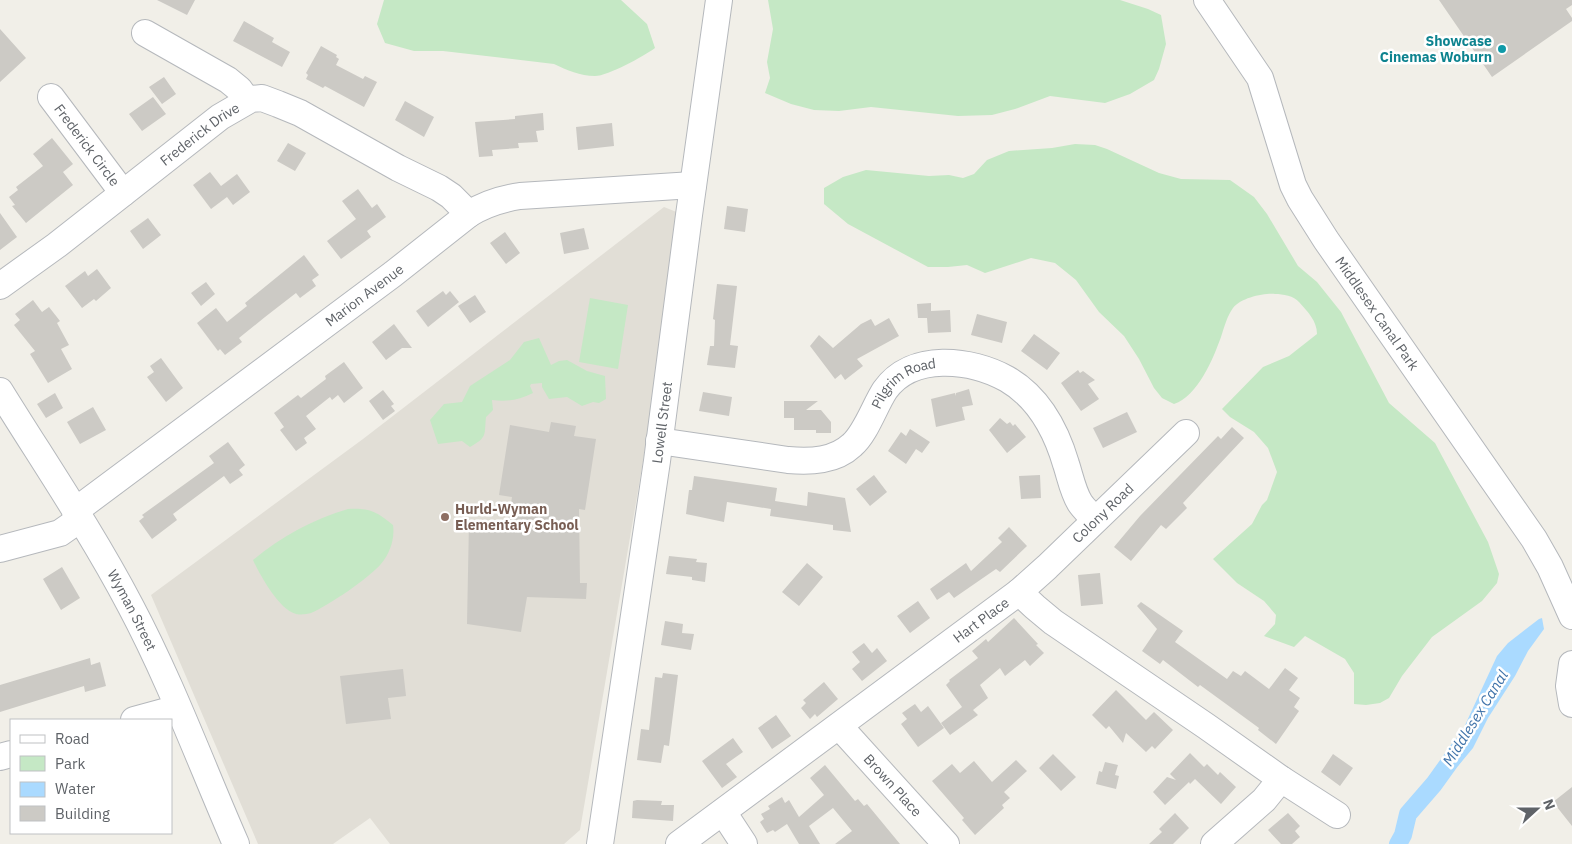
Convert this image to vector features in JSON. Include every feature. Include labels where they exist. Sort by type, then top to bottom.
[{"type":"street","name":"Lowell Street","points":[[600,844],[659,441],[719,0]]},
{"type":"street","name":"Middlesex Canal Park","points":[[1207,0],[1260,78],[1271,109],[1287,168],[1300,199],[1326,240],[1534,539],[1550,566],[1572,616]]},
{"type":"street","points":[[145,33],[228,80],[240,89],[247,100]]},
{"type":"street","name":"Frederick Circle","points":[[51,97],[123,193]]},
{"type":"street","name":"Frederick Drive","points":[[0,286],[57,245],[220,117],[247,100],[262,98],[300,113],[398,168],[439,188],[451,196],[469,214]]},
{"type":"street","name":"Marion Avenue","points":[[0,548],[60,533],[77,515],[469,214],[495,201],[520,196],[693,185]]},
{"type":"street","name":"Pilgrim Road","points":[[659,441],[788,460],[809,461],[824,459],[843,451],[855,442],[885,390],[902,374],[915,367],[932,363],[967,366],[1004,378],[1022,390],[1035,403],[1047,419],[1057,439],[1078,500],[1095,520]]},
{"type":"street","name":"Wyman Street","points":[[0,391],[129,603],[178,708],[236,844]]},
{"type":"street","name":"Colony Road","points":[[1019,592],[1186,433]]},
{"type":"street","name":"Hart Place","points":[[679,844],[1019,592],[1053,622],[1337,815]]},
{"type":"street","points":[[1572,664],[1569,686],[1572,704]]},
{"type":"street","points":[[138,719],[178,708]]},
{"type":"street","name":"Brown Place","points":[[838,726],[946,844]]},
{"type":"street","points":[[1214,844],[1264,800],[1281,778]]},
{"type":"street","points":[[723,812],[744,844]]},
{"type":"shaded area","name":"Hurld-Wyman Elementary School","points":[[664,207],[679,213],[647,438],[580,830],[564,844],[390,844],[370,818],[333,844],[258,844],[151,595],[363,439]]},
{"type":"green space","points":[[384,0],[621,0],[647,24],[655,48],[617,69],[595,76],[579,74],[554,64],[443,51],[414,51],[385,43],[377,24]]},
{"type":"green space","points":[[768,0],[1120,0],[1161,15],[1166,44],[1154,80],[1130,94],[1105,103],[1050,96],[992,115],[958,116],[871,107],[839,111],[814,110],[791,104],[765,93],[770,78],[767,62],[773,29]]},
{"type":"green space","points":[[1075,144],[1095,145],[1159,173],[1181,179],[1230,180],[1254,197],[1267,214],[1298,266],[1317,282],[1341,312],[1389,403],[1435,443],[1488,542],[1499,574],[1497,583],[1482,601],[1432,637],[1402,676],[1389,698],[1380,703],[1354,704],[1354,673],[1345,659],[1305,636],[1294,647],[1264,636],[1275,624],[1276,615],[1264,601],[1237,583],[1213,559],[1252,524],[1262,505],[1267,500],[1277,472],[1268,448],[1254,432],[1230,417],[1222,409],[1263,367],[1289,356],[1317,334],[1317,329],[1311,317],[1297,300],[1285,295],[1270,294],[1252,297],[1237,304],[1229,315],[1214,356],[1204,376],[1183,400],[1174,404],[1162,398],[1154,388],[1124,336],[1099,312],[1076,280],[1055,263],[1031,258],[985,273],[967,265],[928,267],[848,224],[824,204],[824,188],[843,177],[866,170],[929,176],[949,175],[963,178],[974,174],[987,160],[1009,151],[1052,148]]},
{"type":"green space","points":[[590,298],[628,305],[618,369],[579,362]]},
{"type":"green space","points":[[539,338],[551,365],[567,360],[587,371],[605,376],[606,399],[599,403],[593,402],[582,406],[567,397],[549,399],[542,387],[542,383],[531,384],[533,393],[508,401],[492,400],[493,410],[486,417],[484,435],[476,444],[470,447],[462,441],[438,444],[430,420],[444,404],[462,402],[470,386],[510,360],[524,342]]},
{"type":"green space","points":[[348,509],[372,511],[393,525],[391,546],[387,555],[381,564],[367,577],[327,604],[308,614],[297,614],[290,611],[283,606],[271,591],[253,560],[274,544],[298,530]]},
{"type":"water","name":"Middlesex Canal","points":[[1542,618],[1544,629],[1528,651],[1515,676],[1488,718],[1473,748],[1458,766],[1453,768],[1448,765],[1497,656],[1508,643]]},
{"type":"building","points":[[157,0],[195,0],[187,15]]},
{"type":"building","name":"Showcase Cinemas Woburn","points":[[1439,0],[1572,0],[1572,5],[1566,9],[1572,21],[1492,77]]},
{"type":"building","points":[[244,21],[274,38],[272,42],[290,52],[282,67],[233,41]]},
{"type":"building","points":[[0,29],[26,58],[0,82]]},
{"type":"building","points":[[321,46],[337,55],[336,57],[339,59],[336,65],[363,79],[365,76],[377,82],[364,107],[325,86],[323,88],[306,79],[308,75],[306,73]]},
{"type":"building","points":[[164,77],[176,94],[162,104],[149,87]]},
{"type":"building","points":[[153,97],[166,114],[142,131],[129,114]]},
{"type":"building","points":[[405,101],[434,117],[424,137],[395,120]]},
{"type":"building","points":[[543,113],[544,130],[536,131],[538,142],[518,143],[519,148],[492,150],[493,156],[479,157],[475,122],[515,119],[515,116]]},
{"type":"building","points":[[612,123],[614,146],[578,150],[576,127]]},
{"type":"building","points":[[52,138],[73,164],[63,172],[73,185],[26,223],[12,206],[15,205],[9,197],[18,190],[16,187],[43,166],[33,154]]},
{"type":"building","points":[[288,143],[306,153],[295,171],[277,161]]},
{"type":"building","points":[[210,172],[221,186],[237,174],[250,192],[233,205],[227,197],[211,209],[193,185]]},
{"type":"building","points":[[358,189],[372,208],[377,204],[386,217],[367,231],[371,237],[341,259],[327,241],[356,219],[342,201]]},
{"type":"building","points":[[727,206],[748,209],[745,232],[724,229]]},
{"type":"building","points":[[0,213],[17,237],[0,250]]},
{"type":"building","points":[[148,218],[161,235],[143,249],[130,231]]},
{"type":"building","points":[[584,228],[589,249],[564,254],[560,233]]},
{"type":"building","points":[[505,232],[520,253],[506,264],[490,243]]},
{"type":"building","points":[[304,255],[319,275],[312,280],[316,286],[300,298],[296,293],[239,338],[242,342],[225,355],[220,349],[218,351],[197,323],[216,308],[227,322],[247,306],[245,303]]},
{"type":"building","points":[[97,269],[111,288],[96,301],[94,299],[82,308],[65,286],[85,271],[88,276]]},
{"type":"building","points":[[206,282],[215,294],[201,306],[191,293]]},
{"type":"building","points":[[717,284],[737,286],[730,345],[738,346],[735,368],[707,365],[710,346],[714,346],[715,320],[713,319]]},
{"type":"building","points":[[443,291],[446,295],[450,291],[459,302],[428,327],[416,311]]},
{"type":"building","points":[[475,295],[486,312],[470,323],[458,306]]},
{"type":"building","points":[[33,300],[42,312],[49,307],[60,321],[57,323],[69,345],[61,349],[72,369],[48,383],[30,354],[35,351],[14,325],[20,320],[15,314]]},
{"type":"building","points":[[931,303],[931,311],[950,310],[951,332],[928,333],[927,318],[918,318],[917,304]]},
{"type":"building","points":[[977,314],[1007,322],[1002,343],[971,335]]},
{"type":"building","points":[[889,318],[899,336],[857,359],[863,366],[845,380],[841,374],[835,379],[810,346],[819,335],[833,348],[861,324],[871,319],[875,326]]},
{"type":"building","points":[[394,324],[412,348],[402,348],[386,360],[372,342]]},
{"type":"building","points":[[1034,334],[1060,353],[1047,370],[1021,351]]},
{"type":"building","points":[[161,358],[183,388],[166,402],[147,377],[154,372],[150,366]]},
{"type":"building","points":[[344,362],[363,388],[344,403],[338,395],[332,400],[330,397],[306,416],[316,429],[304,438],[307,443],[296,451],[280,430],[284,427],[274,413],[298,395],[301,398]]},
{"type":"building","points":[[1078,370],[1080,373],[1083,371],[1095,380],[1088,384],[1099,399],[1081,411],[1061,383]]},
{"type":"building","points":[[969,389],[973,405],[962,407],[965,420],[936,427],[931,399],[955,393],[955,396],[956,393]]},
{"type":"building","points":[[383,390],[394,404],[391,406],[395,411],[383,420],[369,401]]},
{"type":"building","points":[[703,392],[732,397],[729,416],[699,411]]},
{"type":"building","points":[[55,393],[63,408],[46,418],[37,404]]},
{"type":"building","points":[[784,401],[818,401],[806,410],[821,410],[831,422],[831,433],[816,433],[816,430],[794,430],[794,418],[784,418]]},
{"type":"building","points":[[93,407],[106,430],[80,444],[67,422]]},
{"type":"building","points":[[1127,412],[1137,432],[1103,448],[1093,428]]},
{"type":"building","points":[[1000,418],[1007,424],[1010,422],[1013,426],[1015,424],[1026,437],[1007,453],[989,430]]},
{"type":"building","points":[[551,422],[576,426],[574,436],[596,439],[585,510],[579,509],[580,583],[587,583],[586,599],[527,597],[521,632],[467,624],[469,521],[508,522],[512,497],[499,495],[510,425],[549,432]]},
{"type":"building","points":[[1232,427],[1244,438],[1183,503],[1187,508],[1166,529],[1161,525],[1131,561],[1114,547],[1140,516],[1218,436],[1221,439]]},
{"type":"building","points":[[910,429],[930,442],[922,453],[916,449],[906,464],[888,451],[901,432],[906,436]]},
{"type":"building","points":[[228,442],[245,465],[239,470],[243,475],[230,484],[224,476],[173,514],[177,520],[152,539],[139,521],[144,517],[142,515],[214,463],[209,456]]},
{"type":"building","points":[[874,475],[887,492],[870,506],[856,489]]},
{"type":"building","points":[[1040,475],[1041,498],[1021,499],[1019,476]]},
{"type":"building","points":[[694,476],[777,488],[775,501],[807,506],[808,492],[845,498],[851,532],[833,530],[833,525],[770,516],[771,509],[727,502],[724,522],[686,514],[689,490],[692,490]]},
{"type":"building","points":[[1009,527],[1027,546],[1000,572],[996,569],[954,598],[949,592],[937,600],[930,589],[966,563],[971,571],[1002,542],[998,538]]},
{"type":"building","points":[[669,556],[697,559],[696,562],[707,563],[705,582],[692,580],[692,577],[666,574]]},
{"type":"building","points":[[807,563],[823,577],[799,606],[782,592]]},
{"type":"building","points":[[62,567],[80,598],[61,610],[43,579]]},
{"type":"building","points":[[1100,573],[1103,604],[1081,606],[1078,575]]},
{"type":"building","points":[[918,601],[930,618],[910,633],[897,616]]},
{"type":"building","points":[[1141,602],[1183,631],[1175,642],[1227,679],[1233,671],[1241,676],[1245,671],[1269,689],[1285,668],[1298,678],[1289,690],[1300,698],[1294,707],[1299,711],[1276,744],[1258,730],[1259,728],[1200,685],[1198,687],[1163,660],[1160,664],[1142,651],[1157,629],[1137,606]]},
{"type":"building","points":[[1014,618],[1044,653],[1030,666],[1025,660],[1005,676],[1000,668],[980,685],[988,698],[973,710],[978,715],[950,735],[941,723],[962,707],[946,685],[949,680],[978,658],[972,651],[986,639],[988,642]]},
{"type":"building","points":[[665,621],[683,624],[682,633],[694,634],[691,650],[661,645]]},
{"type":"building","points":[[864,643],[872,653],[877,648],[887,661],[862,681],[852,669],[860,662],[852,652]]},
{"type":"building","points":[[90,658],[91,665],[100,662],[106,686],[85,692],[84,686],[0,712],[0,685]]},
{"type":"building","points":[[403,669],[406,696],[388,698],[391,719],[346,724],[340,676]]},
{"type":"building","points":[[663,673],[678,675],[669,746],[664,745],[661,763],[637,760],[641,729],[649,730],[655,677],[662,678]]},
{"type":"building","points":[[824,682],[838,699],[817,717],[815,714],[810,719],[801,708],[806,703],[803,700]]},
{"type":"building","points":[[1116,690],[1146,720],[1154,712],[1173,730],[1155,749],[1152,746],[1146,752],[1126,733],[1123,743],[1109,726],[1106,729],[1092,715]]},
{"type":"building","points":[[915,704],[921,712],[928,706],[944,728],[918,747],[901,724],[907,719],[902,713]]},
{"type":"building","points":[[776,715],[791,736],[772,749],[758,728]]},
{"type":"building","points":[[733,738],[743,752],[726,764],[737,777],[722,788],[702,761]]},
{"type":"building","points":[[1190,753],[1204,767],[1207,764],[1218,775],[1220,772],[1236,787],[1221,804],[1195,779],[1190,784],[1189,782],[1165,805],[1153,792],[1167,777],[1176,780],[1170,774]]},
{"type":"building","points":[[1053,754],[1076,777],[1061,791],[1039,768]]},
{"type":"building","points":[[1333,754],[1353,768],[1340,786],[1321,772]]},
{"type":"building","points":[[1016,760],[1027,771],[1004,792],[1010,798],[1002,805],[1004,808],[975,835],[962,820],[964,818],[932,781],[952,764],[960,773],[974,761],[992,782]]},
{"type":"building","points":[[1105,762],[1118,765],[1115,775],[1119,776],[1116,789],[1096,784],[1099,771],[1102,772]]},
{"type":"building","points":[[825,765],[855,801],[858,799],[864,806],[867,804],[900,844],[835,844],[852,831],[833,808],[809,826],[820,844],[799,844],[787,824],[775,832],[773,830],[767,833],[760,822],[764,819],[761,814],[770,809],[768,806],[782,797],[785,803],[789,800],[799,817],[824,795],[810,778]]},
{"type":"building","points":[[1572,787],[1572,826],[1553,802]]},
{"type":"building","points":[[633,801],[662,801],[661,805],[674,805],[673,821],[632,818]]},
{"type":"building","points":[[1175,813],[1189,828],[1173,844],[1149,844],[1162,832],[1159,829]]},
{"type":"building","points":[[1288,813],[1300,826],[1295,831],[1300,837],[1292,844],[1281,844],[1268,830]]},
{"type":"waterway","name":"Middlesex Canal","points":[[1398,844],[1403,835],[1408,814],[1434,784],[1462,745]]},
{"type":"place","name":"Showcase Cinemas Woburn","points":[[1502,49]]},
{"type":"place","name":"Hurld-Wyman Elementary School","points":[[445,517]]}]
